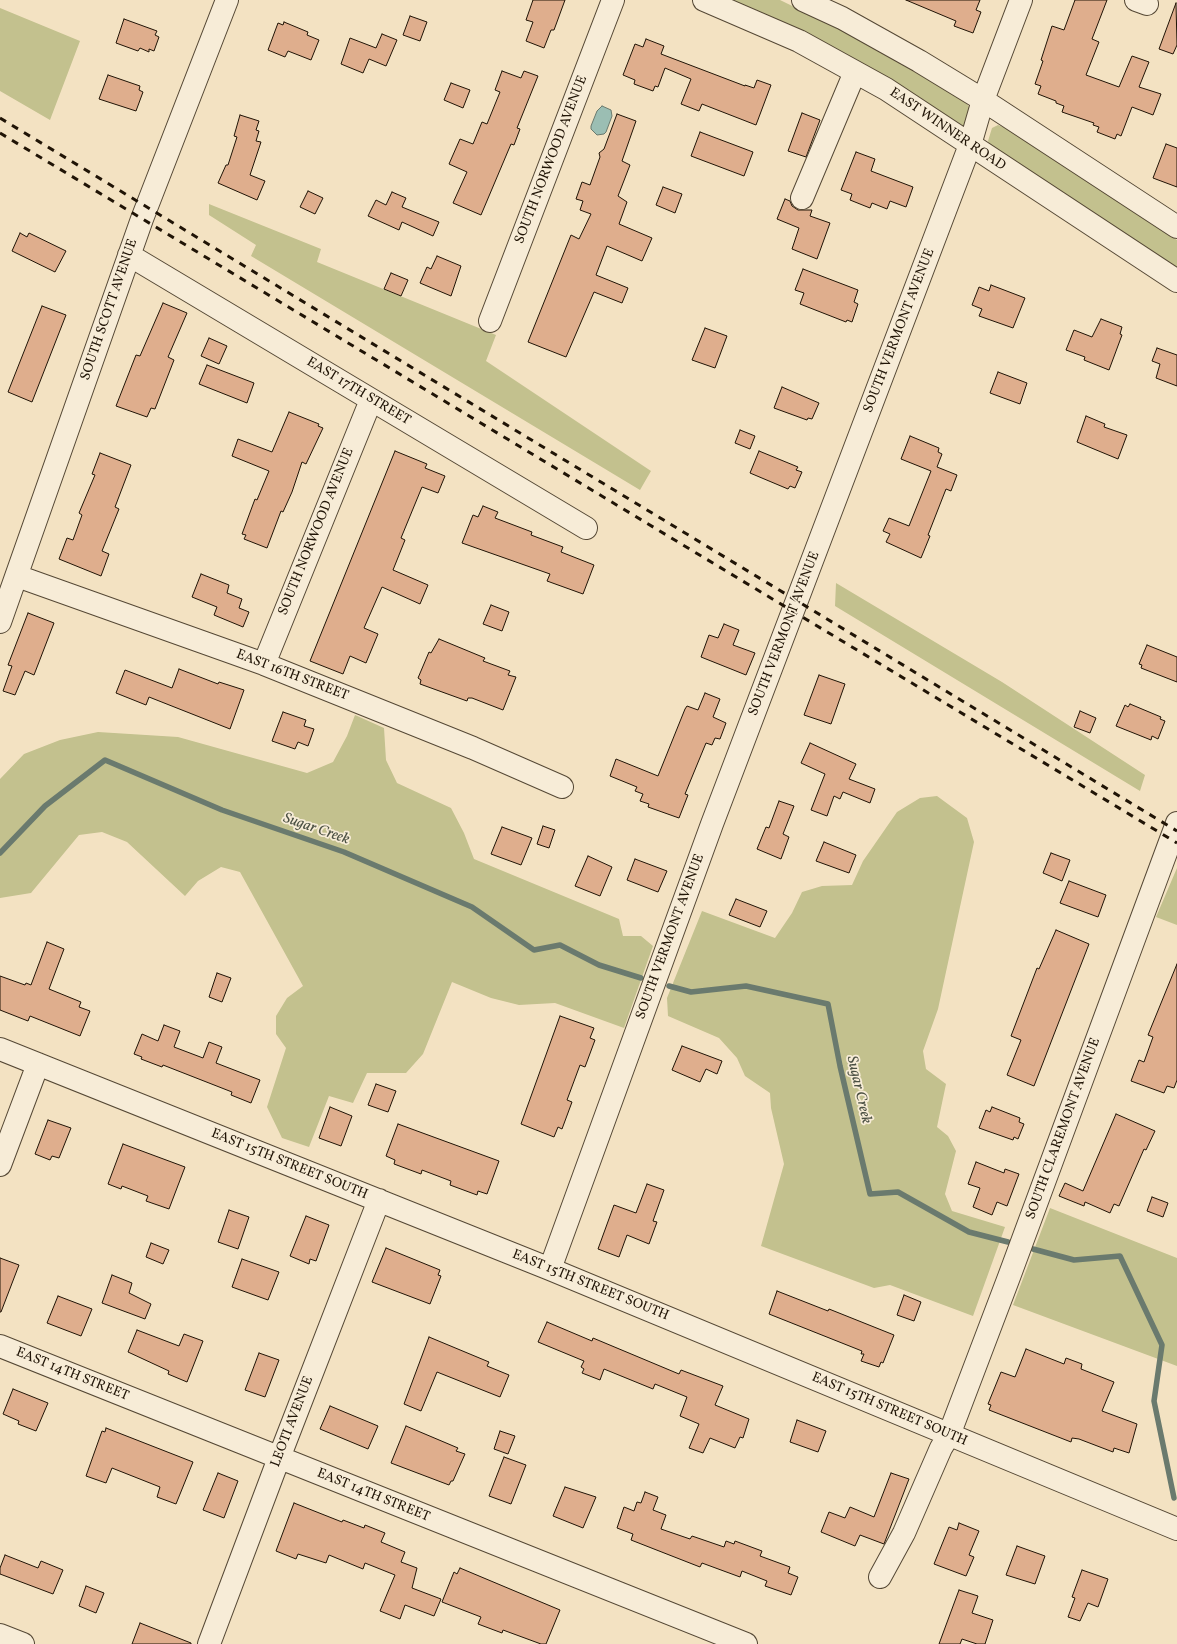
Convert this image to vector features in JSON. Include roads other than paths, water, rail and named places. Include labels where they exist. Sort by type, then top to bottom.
[{"type":"street","name":"SOUTH SCOTT AVENUE","points":[[0,622],[130,255],[227,0]]},
{"type":"street","name":"SOUTH NORWOOD AVENUE","points":[[490,321],[613,0]]},
{"type":"street","name":"EAST WINNER ROAD","points":[[704,0],[799,41],[886,89],[1177,281]]},
{"type":"street","points":[[803,0],[884,40],[983,100],[1177,227]]},
{"type":"street","name":"SOUTH VERMONT AVENUE","points":[[550,1269],[712,824],[970,145],[983,100],[1021,0]]},
{"type":"street","points":[[802,198],[855,72]]},
{"type":"street","name":"EAST 17TH STREET","points":[[130,255],[586,528]]},
{"type":"street","name":"SOUTH NORWOOD AVENUE","points":[[264,664],[370,400]]},
{"type":"street","name":"EAST 16TH STREET","points":[[17,576],[264,664],[473,748],[562,787]]},
{"type":"street","name":"SOUTH CLAREMONT AVENUE","points":[[880,1577],[904,1533],[948,1435],[1009,1277],[1177,823]]},
{"type":"street","name":"EAST 15TH STREET SOUTH","points":[[0,1049],[550,1269],[1177,1529]]},
{"type":"street","points":[[0,1166],[38,1064]]},
{"type":"street","name":"LEOTI AVENUE","points":[[209,1644],[379,1200]]},
{"type":"street","name":"EAST 14TH STREET","points":[[0,1346],[746,1644]]},
{"type":"street","points":[[0,1635],[23,1644]]},
{"type":"water","points":[[602,106],[611,110],[612,116],[606,132],[604,134],[597,135],[591,129],[591,126],[597,111]]},
{"type":"waterway","name":"Sugar Creek","points":[[0,853],[45,806],[105,760],[222,810],[344,852],[472,907],[534,950],[560,945],[599,965],[641,978]]},
{"type":"waterway","name":"Sugar Creek","points":[[669,986],[691,992],[746,986],[828,1004],[840,1066],[870,1194],[898,1192],[969,1232],[1008,1242]]},
{"type":"waterway","name":"Sugar Creek","points":[[1033,1249],[1074,1260],[1120,1256],[1162,1345],[1154,1401],[1174,1498]]},
{"type":"railway","points":[[0,118],[1177,831]]},
{"type":"railway","points":[[0,133],[1177,843]]}]
